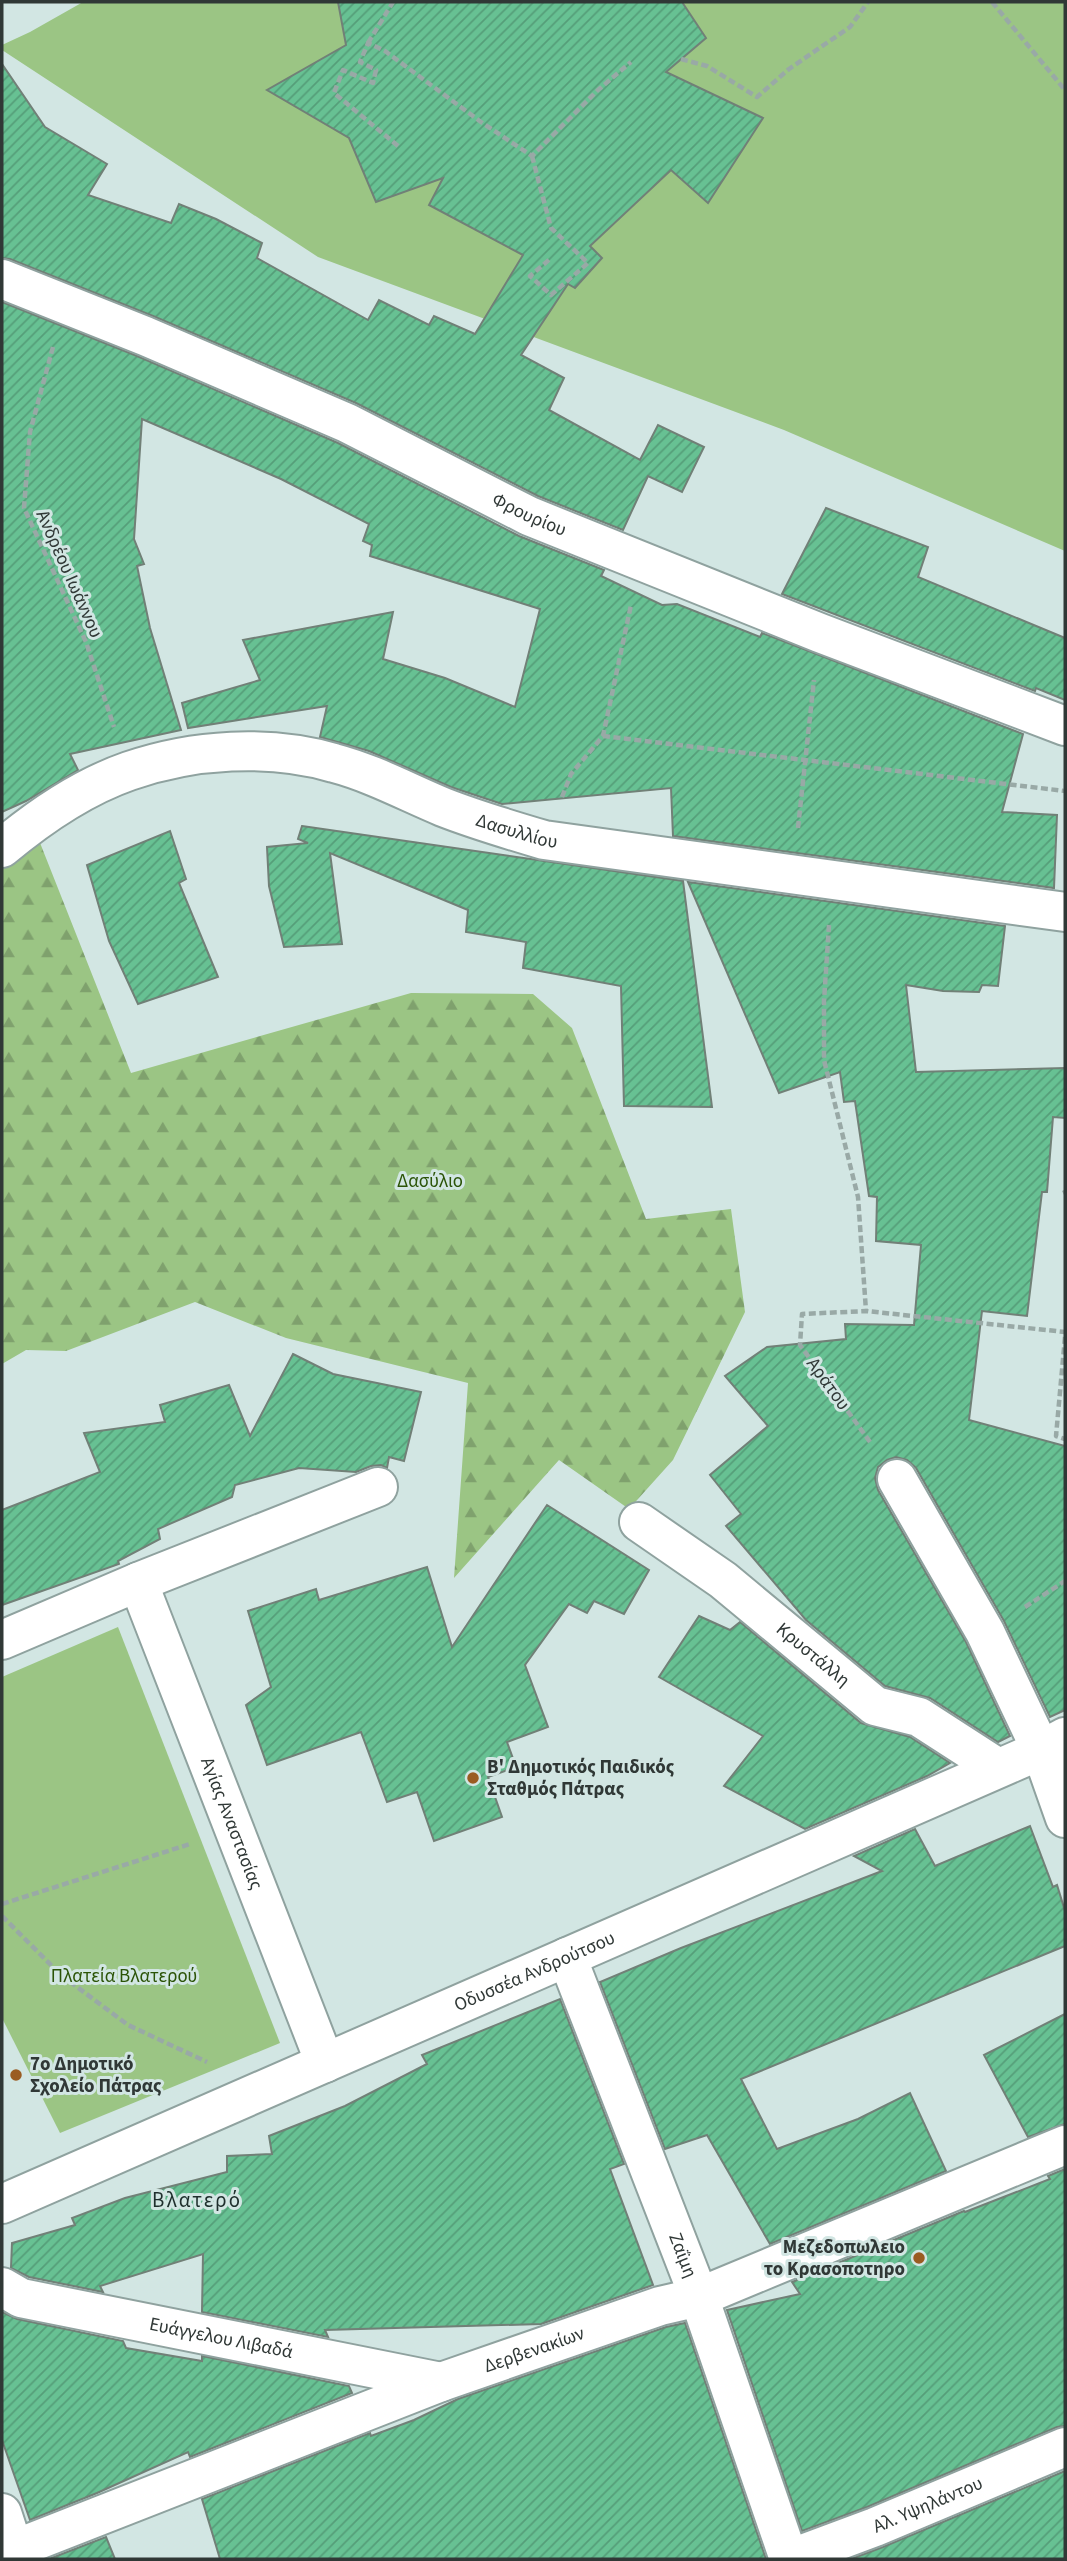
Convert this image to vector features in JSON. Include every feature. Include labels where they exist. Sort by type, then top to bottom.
[{"type":"street","name":"Φρουρίου","points":[[2,279],[65,303],[347,423],[529,516],[820,633],[1065,726]]},
{"type":"street","name":"Δασυλλίου","points":[[2,848],[26,828],[63,804],[128,771],[174,759],[214,753],[261,751],[296,754],[352,768],[470,817],[544,840],[1065,912]]},
{"type":"street","points":[[897,1479],[985,1633],[1053,1744],[1065,1818]]},
{"type":"street","points":[[2,1640],[378,1487]]},
{"type":"street","name":"Κρυστάλλη","points":[[639,1522],[723,1580],[876,1706],[919,1717],[998,1768]]},
{"type":"street","name":"Αγίας Αναστασίας","points":[[138,1583],[325,2063]]},
{"type":"street","name":"Οδυσσέα Ανδρούτσου","points":[[2,2204],[1053,1744]]},
{"type":"street","name":"Ζαΐμη","points":[[567,1957],[699,2297],[789,2559]]},
{"type":"street","name":"Δερβενακίων","points":[[11,2555],[442,2382],[660,2306],[699,2297],[1065,2145]]},
{"type":"street","name":"Ευάγγελου Λιβαδά","points":[[2,2287],[22,2298],[442,2382]]},
{"type":"street","name":"Αλ. Υψηλάντου","points":[[789,2559],[875,2527],[1065,2447]]},
{"type":"street","points":[[2,2513],[11,2555]]},
{"type":"path","points":[[393,2],[368,43],[360,62],[376,70],[373,83],[343,70],[334,93],[398,146]]},
{"type":"path","points":[[681,59],[707,66],[757,97],[789,69],[849,27],[868,2]]},
{"type":"path","points":[[992,2],[1065,90]]},
{"type":"path","points":[[368,43],[385,51],[532,156],[551,228],[588,263],[551,295],[530,276],[550,259]]},
{"type":"path","points":[[532,156],[598,90],[631,62]]},
{"type":"path","name":"Ανδρέου Ιωάννου","points":[[65,303],[30,432],[24,508],[86,642],[128,771]]},
{"type":"path","points":[[544,840],[571,774],[603,736],[641,560]]},
{"type":"path","points":[[794,874],[803,760],[820,633]]},
{"type":"path","points":[[603,736],[1065,791]]},
{"type":"path","points":[[831,879],[823,1013],[824,1060],[858,1197],[866,1311],[1065,1335],[1056,1436],[1065,1439]]},
{"type":"path","name":"Αράτου","points":[[866,1311],[802,1314],[800,1345],[897,1479]]},
{"type":"path","points":[[2,1904],[234,1830]]},
{"type":"path","points":[[2,1916],[61,1975],[128,2025],[265,2089]]},
{"type":"green space","points":[[83,2],[1065,2],[1065,551],[784,430],[318,257],[2,50],[2,45]]},
{"type":"green space","name":"Δασύλιο","points":[[29,815],[131,1073],[411,993],[533,994],[572,1028],[646,1219],[731,1209],[745,1312],[673,1460],[629,1509],[559,1460],[454,1578],[468,1383],[286,1338],[195,1302],[66,1351],[26,1350],[2,1364],[2,826]]},
{"type":"green space","name":"Πλατεία Βλατερού","points":[[118,1627],[280,2043],[60,2133],[2,2018],[2,1677]]},
{"type":"building","points":[[338,2],[682,2],[706,38],[666,72],[763,118],[708,203],[671,170],[590,246],[602,258],[575,288],[568,284],[521,355],[564,378],[549,410],[640,460],[658,425],[704,447],[682,492],[648,476],[623,530],[538,496],[356,403],[153,316],[2,258],[2,64],[45,127],[107,164],[88,195],[171,223],[179,204],[216,219],[262,243],[257,258],[368,320],[379,300],[429,325],[434,316],[475,334],[523,255],[429,205],[443,178],[376,202],[349,138],[267,90],[346,45]]},
{"type":"building","points":[[2,302],[137,356],[338,443],[519,536],[604,570],[601,576],[662,605],[677,604],[760,637],[762,633],[1023,734],[1002,812],[1057,815],[1054,888],[673,836],[671,788],[502,804],[451,787],[369,751],[320,737],[327,706],[188,728],[182,703],[260,680],[243,640],[393,612],[383,659],[445,678],[515,707],[540,609],[370,556],[372,545],[363,541],[369,524],[281,479],[142,419],[134,539],[144,564],[137,566],[150,628],[181,730],[70,754],[78,770],[2,812]]},
{"type":"building","points":[[826,508],[928,547],[918,577],[1065,638],[1065,700],[782,594]]},
{"type":"building","points":[[302,826],[683,881],[712,1107],[624,1106],[621,986],[523,968],[526,942],[466,932],[468,910],[330,853],[342,944],[284,947],[269,886],[267,847],[308,843],[298,839]]},
{"type":"building","points":[[170,831],[186,879],[179,883],[218,977],[138,1004],[109,941],[87,865]]},
{"type":"building","points":[[688,882],[1005,926],[998,986],[982,985],[979,992],[943,991],[906,985],[916,1072],[1065,1068],[1065,1118],[1053,1117],[1047,1192],[1042,1192],[1027,1316],[982,1311],[969,1420],[1065,1446],[1065,1710],[1050,1717],[1004,1621],[916,1468],[907,1460],[896,1457],[878,1467],[875,1478],[878,1490],[966,1642],[1010,1736],[998,1742],[930,1698],[885,1686],[806,1620],[726,1526],[741,1514],[710,1475],[768,1426],[725,1376],[767,1347],[846,1339],[845,1324],[914,1325],[921,1245],[876,1241],[877,1197],[869,1196],[855,1101],[844,1102],[840,1072],[779,1093]]},
{"type":"building","points":[[293,1354],[333,1374],[421,1392],[404,1461],[389,1457],[387,1468],[381,1465],[371,1466],[356,1472],[299,1468],[235,1485],[232,1497],[158,1529],[160,1539],[118,1561],[119,1564],[2,1605],[2,1510],[100,1472],[84,1433],[165,1422],[160,1405],[229,1385],[250,1436]]},
{"type":"building","points":[[547,1505],[649,1570],[624,1614],[594,1601],[587,1613],[569,1604],[525,1665],[548,1727],[507,1742],[516,1767],[488,1777],[502,1817],[434,1841],[417,1792],[387,1802],[361,1732],[267,1765],[246,1705],[271,1687],[248,1611],[316,1589],[319,1600],[427,1567],[452,1647]]},
{"type":"building","points":[[699,1616],[730,1630],[740,1622],[861,1723],[910,1737],[950,1763],[927,1776],[805,1829],[724,1786],[763,1736],[659,1677]]},
{"type":"building","points":[[1030,1826],[1053,1887],[1057,1885],[1065,1911],[1065,1946],[741,2079],[777,2149],[858,2119],[910,2093],[946,2171],[770,2244],[707,2135],[665,2149],[600,1982],[882,1871],[854,1856],[915,1829],[935,1866]]},
{"type":"building","points":[[560,1999],[624,2164],[610,2169],[653,2285],[541,2324],[325,2330],[328,2337],[202,2312],[203,2254],[100,2286],[103,2292],[29,2277],[11,2268],[12,2243],[75,2225],[72,2218],[125,2198],[227,2172],[227,2156],[272,2154],[269,2136],[345,2106],[427,2064],[422,2055]]},
{"type":"building","points":[[1065,2014],[1065,2124],[1028,2137],[984,2055]]},
{"type":"building","points":[[1065,2169],[1065,2426],[802,2531],[727,2310],[800,2294],[792,2282],[964,2211],[1050,2179],[1048,2176]]},
{"type":"building","points":[[2,2312],[17,2319],[123,2341],[126,2348],[202,2361],[202,2356],[349,2386],[352,2393],[190,2457],[188,2452],[30,2520],[2,2440]]},
{"type":"building","points":[[685,2323],[766,2559],[220,2559],[202,2499],[370,2433],[371,2436],[414,2420],[458,2399],[666,2327]]},
{"type":"building","points":[[1065,2471],[1065,2559],[851,2559],[883,2547]]},
{"type":"building","points":[[106,2537],[115,2559],[49,2559]]},
{"type":"place","name":"Β' Δημοτικός Παιδικός Σταθμός Πάτρας","points":[[473,1778]]},
{"type":"place","name":"7ο Δημοτικό Σχολείο Πάτρας","points":[[16,2075]]},
{"type":"place","name":"Μεζεδοπωλειο το Κρασοποτηρο","points":[[919,2258]]},
{"type":"district","name":"Βλατερό","points":[[197,2200]]}]
